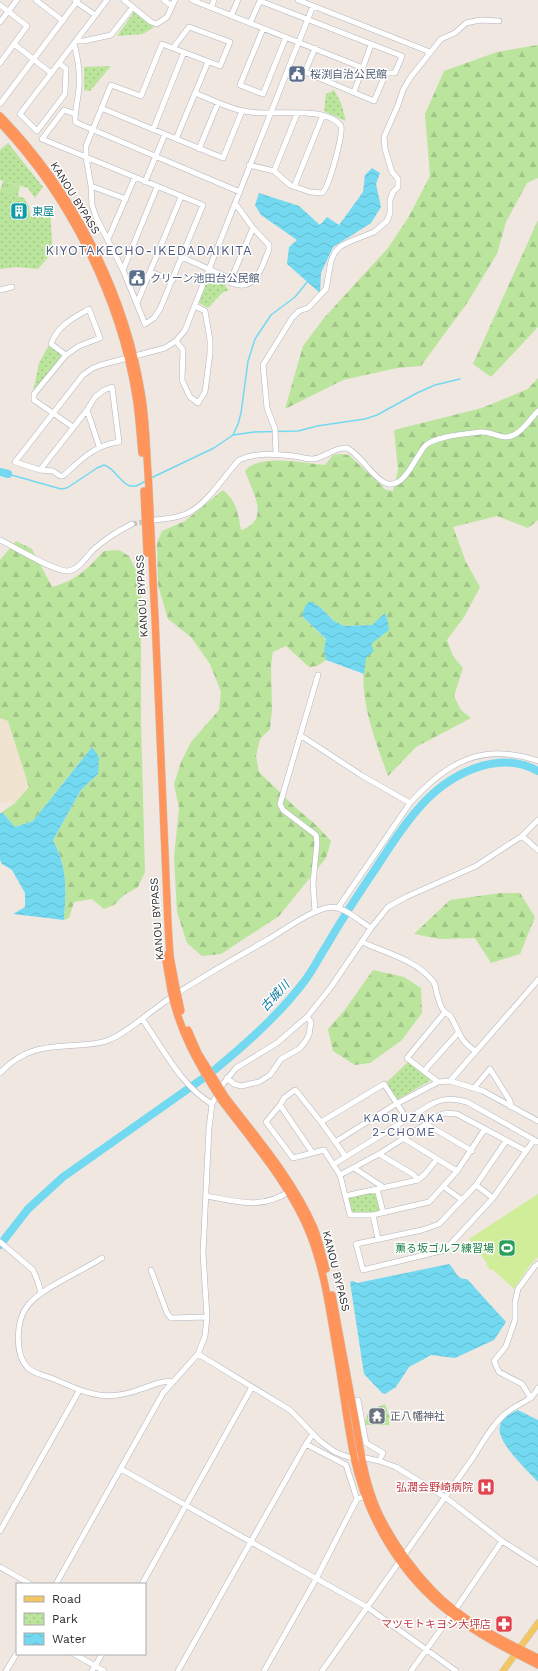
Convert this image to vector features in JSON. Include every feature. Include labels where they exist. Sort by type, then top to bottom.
[{"type":"highway","name":"KANOU BYPASS","points":[[0,116],[40,162],[83,227],[106,276],[123,319],[136,395],[144,465],[165,956],[180,1022],[191,1051],[263,1155],[291,1190],[314,1229],[326,1268],[358,1458],[366,1496],[378,1526],[401,1558],[453,1612],[481,1634],[518,1651]]},
{"type":"highway","name":"KANOU BYPASS","points":[[0,123],[10,133],[47,180],[85,243],[102,280],[130,358]]},
{"type":"highway","name":"KANOU BYPASS","points":[[358,1458],[383,1523],[401,1558]]},
{"type":"highway","points":[[518,1651],[538,1658]]},
{"type":"highway","points":[[518,1651],[538,1664]]},
{"type":"main road","points":[[503,1671],[538,1623]]},
{"type":"street","points":[[0,22],[17,0]]},
{"type":"street","points":[[36,0],[63,21]]},
{"type":"street","points":[[59,63],[66,69],[65,94],[37,131],[20,114],[107,0]]},
{"type":"street","points":[[124,0],[151,22],[157,24],[168,17],[174,2]]},
{"type":"street","points":[[164,0],[169,4],[174,2]]},
{"type":"street","points":[[192,0],[363,68]]},
{"type":"street","points":[[211,8],[214,0]]},
{"type":"street","points":[[231,16],[238,0]]},
{"type":"street","points":[[298,0],[430,52]]},
{"type":"street","points":[[0,104],[77,1],[95,15]]},
{"type":"street","points":[[250,23],[260,1],[402,56],[395,73],[386,73],[374,101],[305,72],[315,48]]},
{"type":"street","points":[[0,5],[27,26],[0,63]]},
{"type":"street","points":[[40,470],[96,397],[104,390],[112,388],[119,442],[99,446],[63,476],[60,476],[53,471],[40,470],[15,462],[83,375],[93,368],[101,365],[158,352],[176,341],[185,330],[313,6]]},
{"type":"street","points":[[75,42],[111,35],[133,7]]},
{"type":"street","points":[[276,454],[275,429],[267,408],[262,365],[292,318],[299,311],[308,308],[326,289],[331,261],[335,252],[341,246],[374,232],[387,221],[390,213],[390,200],[393,192],[398,187],[398,179],[392,172],[385,149],[384,137],[398,106],[403,90],[441,39],[455,33],[466,24],[480,20],[499,21]]},
{"type":"street","points":[[75,114],[64,110],[42,139],[86,157],[135,177],[157,187],[203,205],[173,280],[158,312],[151,321],[145,324],[123,270],[96,217],[92,205],[91,186],[86,157],[86,146],[111,85],[141,96],[162,44],[220,66],[230,42],[189,27],[173,48]]},
{"type":"street","points":[[263,28],[240,85],[263,94],[286,37]]},
{"type":"street","points":[[75,42],[78,56],[79,74],[79,89],[75,114],[75,120],[77,123],[240,192]]},
{"type":"street","points":[[14,44],[52,73]]},
{"type":"street","points":[[354,92],[371,45]]},
{"type":"street","points":[[152,130],[184,52]]},
{"type":"street","points":[[176,140],[208,62]]},
{"type":"street","points":[[195,93],[242,111],[322,115],[337,122],[342,129],[325,191],[318,194],[290,185],[274,171],[249,165]]},
{"type":"street","points":[[199,148],[218,103]]},
{"type":"street","points":[[101,108],[223,158],[242,111]]},
{"type":"street","points":[[274,171],[297,114]]},
{"type":"street","points":[[294,187],[322,115]]},
{"type":"street","points":[[145,182],[164,134]]},
{"type":"street","points":[[108,240],[135,177]]},
{"type":"street","points":[[91,186],[126,199]]},
{"type":"street","points":[[123,270],[157,187]]},
{"type":"street","points":[[137,303],[181,196]]},
{"type":"street","points":[[235,203],[253,228],[269,245],[260,274],[255,280],[244,285],[237,286],[231,283],[231,279],[253,228]]},
{"type":"street","points":[[182,257],[231,279]]},
{"type":"street","points":[[150,272],[173,280]]},
{"type":"street","points":[[0,290],[12,287]]},
{"type":"street","points":[[176,341],[183,350],[182,380],[190,397],[198,403],[205,392],[209,370],[210,340],[205,311],[195,306]]},
{"type":"street","points":[[66,355],[51,344],[54,334],[62,326],[89,309],[100,338],[79,346],[66,355],[34,394],[34,400],[54,412],[74,427]]},
{"type":"street","points":[[87,410],[99,446]]},
{"type":"street","points":[[156,520],[172,518],[194,510],[207,498],[239,460],[256,455],[276,454],[313,459],[342,447],[347,448],[385,483],[391,484],[402,480],[419,454],[429,443],[438,439],[487,431],[505,437],[513,436],[538,411]]},
{"type":"street","points":[[0,540],[56,568],[68,571],[78,566],[107,538],[132,524]]},
{"type":"street","points":[[315,912],[314,883],[318,843],[316,835],[282,810],[280,804],[318,675]]},
{"type":"street","points":[[300,735],[361,775],[410,803]]},
{"type":"street","points":[[339,909],[410,803],[437,776],[457,764],[475,756],[502,753],[523,756],[538,761]]},
{"type":"street","points":[[57,1583],[163,1393],[198,1354],[205,1336],[207,1317],[203,1253],[210,1116],[212,1104],[227,1078],[236,1068],[277,1043],[307,1017],[332,987],[383,911],[393,903],[476,866],[522,836],[538,820]]},
{"type":"street","points":[[522,836],[538,850]]},
{"type":"street","points":[[0,1073],[30,1051],[48,1047],[94,1044],[108,1041],[142,1019],[159,1005],[202,978],[315,912],[326,908],[339,909],[371,928]]},
{"type":"street","points":[[362,942],[413,963],[434,981],[437,996],[445,1012],[450,1015],[458,1033],[468,1046],[476,1051]]},
{"type":"street","points":[[450,1080],[538,980]]},
{"type":"street","points":[[438,1082],[407,1058],[445,1012]]},
{"type":"street","points":[[227,1078],[234,1084],[242,1086],[259,1082],[270,1075],[281,1059],[299,1049],[305,1042],[309,1035],[311,1022],[307,1017]]},
{"type":"street","points":[[142,1019],[184,1078],[196,1092],[212,1104]]},
{"type":"street","points":[[424,1071],[458,1033]]},
{"type":"street","points":[[474,1088],[490,1069],[510,1101],[511,1107]]},
{"type":"street","points":[[335,1142],[396,1104],[438,1082],[450,1080],[474,1088],[538,1121]]},
{"type":"street","points":[[322,1122],[384,1084],[407,1119]]},
{"type":"street","points":[[346,1157],[322,1122],[295,1090],[284,1098],[266,1122],[293,1158],[324,1150],[340,1175],[350,1215],[372,1215],[429,1202],[457,1171],[484,1130]]},
{"type":"street","points":[[334,1164],[437,1101],[456,1099],[466,1102],[536,1141],[492,1198],[445,1250],[363,1270],[356,1244],[422,1230],[439,1224],[476,1185],[506,1141]]},
{"type":"street","points":[[280,1105],[312,1152]]},
{"type":"street","points":[[340,1175],[379,1154],[446,1113],[457,1114],[526,1152]]},
{"type":"street","points":[[426,1124],[472,1150]]},
{"type":"street","points":[[395,1127],[403,1138],[457,1171]]},
{"type":"street","points":[[379,1154],[414,1175],[418,1180]]},
{"type":"street","points":[[345,1196],[418,1180],[437,1159]]},
{"type":"street","points":[[354,1168],[384,1187]]},
{"type":"street","points":[[476,1185],[492,1198]]},
{"type":"street","points":[[444,1187],[462,1200]]},
{"type":"street","points":[[376,1189],[383,1212]]},
{"type":"street","points":[[206,1196],[255,1204],[278,1199],[291,1190]]},
{"type":"street","points":[[372,1215],[378,1240]]},
{"type":"street","points":[[0,1242],[10,1249],[32,1270],[41,1293]]},
{"type":"street","points":[[102,1258],[41,1293],[28,1305],[20,1319],[18,1333],[24,1361],[28,1368],[36,1373],[79,1391],[100,1395],[116,1395],[131,1392],[165,1381],[173,1382]]},
{"type":"street","points":[[531,1398],[522,1384],[499,1372],[494,1361],[506,1346],[515,1320],[515,1302],[518,1289],[538,1264]]},
{"type":"street","points":[[151,1270],[167,1313],[171,1318],[207,1317]]},
{"type":"street","points":[[198,1354],[290,1410],[323,1444],[334,1452],[379,1461],[396,1467],[445,1496],[502,1541],[538,1564]]},
{"type":"street","points":[[143,1583],[252,1387]]},
{"type":"street","points":[[322,1671],[472,1459],[489,1432],[505,1413],[531,1398],[538,1388]]},
{"type":"street","points":[[0,1531],[79,1391]]},
{"type":"street","points":[[358,1400],[366,1443],[383,1453],[379,1461]]},
{"type":"street","points":[[178,1671],[313,1434]]},
{"type":"street","points":[[306,1444],[346,1465],[357,1499]]},
{"type":"street","points":[[121,1469],[367,1607],[456,1671]]},
{"type":"street","points":[[264,1671],[316,1579],[357,1499],[366,1496]]},
{"type":"street","points":[[411,1671],[502,1541]]},
{"type":"street","points":[[0,1567],[28,1583]]},
{"type":"street","points":[[6,1671],[16,1655]]},
{"type":"street","points":[[75,1655],[94,1668],[104,1671]]},
{"type":"street","points":[[94,1668],[101,1655]]},
{"type":"shaded area","points":[[0,718],[8,721],[29,787],[15,803],[0,803]]},
{"type":"green space","points":[[134,12],[154,27],[143,34],[117,36]]},
{"type":"green space","points":[[538,45],[538,178],[527,183],[506,222],[497,254],[467,303],[421,366],[397,368],[343,380],[285,409],[303,346],[324,318],[388,248],[408,218],[430,176],[425,114],[444,71],[497,52]]},
{"type":"green space","points":[[111,66],[90,91],[84,90],[84,67]]},
{"type":"green space","points":[[334,90],[341,103],[346,121],[324,111],[326,94]]},
{"type":"green space","points":[[8,143],[43,187],[35,198],[28,188],[0,180],[0,150]]},
{"type":"green space","points":[[3,181],[20,186],[18,196],[0,191]]},
{"type":"green space","points":[[0,191],[24,198],[29,206],[30,217],[37,213],[50,211],[52,240],[51,254],[38,269],[17,267],[0,269]]},
{"type":"green space","points":[[538,220],[538,327],[491,377],[473,364]]},
{"type":"green space","points":[[212,274],[228,281],[225,286],[229,290],[222,293],[208,308],[199,303],[209,276]]},
{"type":"green space","points":[[49,345],[62,356],[33,392],[39,363]]},
{"type":"green space","points":[[538,378],[538,520],[528,528],[497,516],[453,527],[466,562],[480,587],[464,617],[447,640],[453,656],[463,668],[454,696],[461,710],[471,718],[416,747],[388,776],[367,711],[363,677],[365,660],[370,645],[384,634],[388,622],[385,614],[372,625],[344,626],[334,621],[321,608],[302,616],[326,640],[324,649],[326,660],[317,666],[309,667],[286,646],[273,652],[271,665],[272,710],[270,729],[260,739],[256,756],[259,772],[331,841],[326,858],[279,916],[221,954],[202,956],[187,943],[177,912],[174,857],[179,808],[174,784],[181,762],[191,742],[219,710],[221,692],[210,664],[191,637],[168,619],[158,585],[157,543],[162,531],[185,521],[223,490],[228,494],[234,503],[238,513],[241,530],[250,525],[255,520],[258,513],[255,497],[245,471],[252,465],[261,462],[283,460],[325,465],[333,455],[349,455],[386,490],[393,491],[398,470],[394,430],[482,408],[528,389]]},
{"type":"green space","points":[[16,541],[32,549],[52,587],[68,581],[81,573],[104,551],[119,550],[129,556],[141,580],[141,723],[145,872],[138,887],[124,895],[114,905],[104,909],[92,899],[74,902],[69,918],[64,920],[64,869],[53,840],[81,790],[98,774],[92,747],[33,821],[15,827],[2,812],[15,803],[29,787],[8,721],[0,718],[0,560]]},
{"type":"green space","points":[[500,893],[520,893],[535,917],[520,954],[491,963],[475,938],[440,939],[414,934],[450,900]]},
{"type":"green space","points":[[373,970],[404,977],[421,988],[422,1013],[402,1040],[370,1063],[355,1065],[333,1051],[328,1029],[344,1011]]},
{"type":"green space","points":[[409,1061],[431,1080],[397,1100],[387,1082]]},
{"type":"green space","points":[[376,1193],[380,1209],[375,1213],[351,1213],[347,1197]]},
{"type":"green space","name":"薫る坂ゴルフ練習場","points":[[538,1194],[538,1257],[530,1265],[514,1289],[492,1269],[490,1270],[486,1264],[487,1263],[469,1239]]},
{"type":"green space","points":[[385,1404],[390,1419],[389,1425],[365,1425],[369,1411]]},
{"type":"water","points":[[372,168],[380,173],[376,184],[381,207],[371,223],[333,247],[321,273],[320,293],[287,264],[289,247],[297,240],[261,215],[255,205],[259,193],[299,206],[320,225],[327,217],[339,225],[363,192],[365,175]]},
{"type":"water","points":[[310,601],[321,608],[334,621],[344,626],[372,625],[385,613],[389,630],[371,644],[374,651],[366,658],[364,674],[326,660],[324,649],[326,639],[302,616],[305,606]]},
{"type":"water","points":[[92,747],[99,757],[98,774],[81,790],[53,840],[58,850],[64,870],[64,920],[13,914],[25,907],[25,893],[12,870],[2,864],[0,860],[0,814],[2,812],[15,827],[33,821]]},
{"type":"water","points":[[449,1264],[458,1276],[463,1279],[467,1279],[506,1322],[494,1340],[455,1358],[431,1355],[409,1367],[396,1387],[385,1394],[382,1393],[364,1374],[350,1282],[353,1281],[357,1283]]},
{"type":"water","points":[[518,1410],[538,1420],[538,1482],[513,1456],[502,1440],[500,1432],[501,1423],[510,1414]]},
{"type":"waterway","points":[[151,478],[214,448],[233,435],[241,413],[248,361],[255,339],[271,315],[295,297],[308,281]]},
{"type":"waterway","points":[[233,435],[254,432],[298,431],[317,426],[365,419],[377,415],[435,385],[460,379]]},
{"type":"waterway","points":[[8,474],[61,489],[67,488],[104,465],[111,469],[130,486],[136,486],[146,481]]},
{"type":"waterway","points":[[0,472],[8,474]]},
{"type":"waterway","name":"古城川","points":[[0,1245],[28,1209],[63,1177],[212,1072],[272,1019],[306,979],[351,906],[396,838],[412,816],[429,797],[457,776],[489,764],[505,763],[522,765],[538,771]]},
{"type":"tunnel","points":[[132,524],[149,521]]},
{"type":"place","name":"桜渕自治公民館","points":[[297,74]]},
{"type":"place","name":"東屋","points":[[19,211]]},
{"type":"place","name":"クリーン池田台公民館","points":[[137,278]]},
{"type":"place","name":"薫る坂ゴルフ練習場","points":[[507,1248]]},
{"type":"place","name":"正八幡神社","points":[[377,1416]]},
{"type":"place","name":"弘潤会野崎病院","points":[[486,1487]]},
{"type":"place","name":"マツモトキヨシ大坪店","points":[[504,1624]]},
{"type":"district","name":"KIYOTAKECHO-IKEDADAIKITA","points":[[149,250]]},
{"type":"district","name":"KAORUZAKA 2-CHOME","points":[[404,1125]]}]
